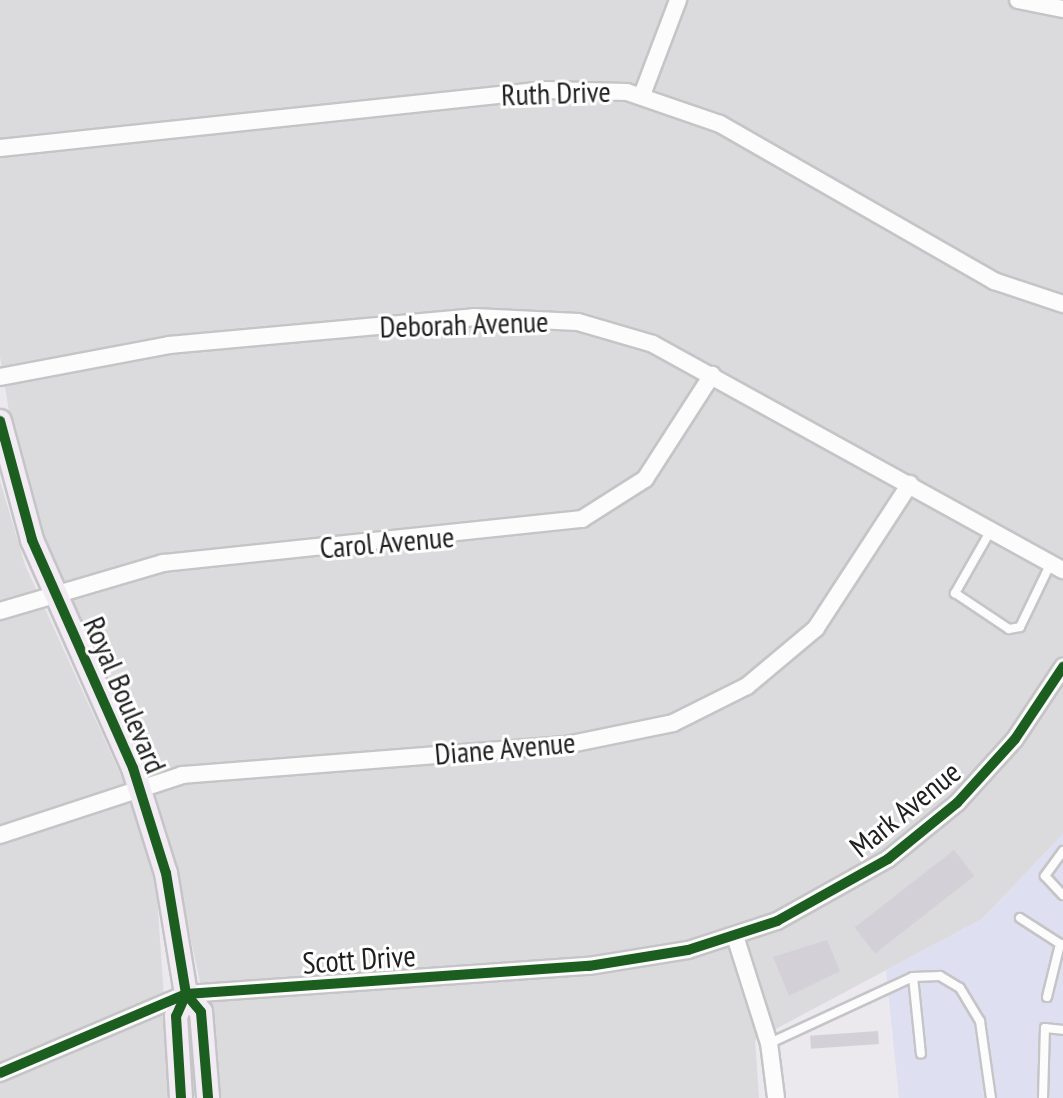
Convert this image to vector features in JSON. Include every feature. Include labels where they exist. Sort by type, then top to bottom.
[{"type":"street","points":[[642,95],[678,0]]},
{"type":"street","points":[[1018,0],[1063,9]]},
{"type":"street","name":"Ruth Drive","points":[[0,148],[545,90],[642,95],[720,124],[994,281],[1063,304]]},
{"type":"street","name":"Deborah Avenue","points":[[0,377],[169,345],[474,317],[591,325],[653,344],[1057,566]]},
{"type":"street","name":"Carol Avenue","points":[[0,611],[54,591],[163,563],[582,519],[652,472],[712,375]]},
{"type":"street","name":"Royal Boulevard","points":[[0,421],[20,505],[54,591],[140,786],[173,904],[186,994],[201,1012],[208,1098]]},
{"type":"street","name":"Diane Avenue","points":[[0,835],[140,786],[260,766],[566,745],[673,723],[747,686],[816,628],[910,484]]},
{"type":"street","name":"Mark Avenue","points":[[735,936],[816,903],[920,835],[998,759],[1063,667]]},
{"type":"street","points":[[735,936],[769,1043],[776,1098]]},
{"type":"street","name":"Scott Drive","points":[[0,1073],[186,994],[589,966],[735,936]]},
{"type":"street","name":"Royal Boulevard","points":[[181,1098],[176,1016],[186,994]]},
{"type":"lane","points":[[992,529],[958,584],[959,599],[1017,630],[1057,566]]},
{"type":"lane","points":[[1063,851],[1045,876],[1063,895]]},
{"type":"lane","points":[[1020,918],[1062,945],[1047,997]]},
{"type":"lane","points":[[769,1043],[913,977],[940,976],[960,988],[985,1036],[991,1098]]},
{"type":"lane","points":[[913,977],[921,1054]]},
{"type":"lane","points":[[1043,1098],[1045,1028],[1063,1030]]},
{"type":"shaded area","points":[[0,0],[1063,0],[1063,834],[982,919],[755,1040],[759,1098],[215,1098],[208,1018],[167,831],[46,550],[14,442],[0,356]]},
{"type":"shaded area","points":[[0,481],[25,565],[123,780],[156,883],[171,1098],[0,1098]]},
{"type":"shaded area","points":[[1063,834],[1063,1098],[899,1098],[886,970],[982,919]]},
{"type":"building","points":[[954,850],[974,876],[875,954],[855,928]]},
{"type":"building","points":[[827,940],[840,971],[789,996],[773,957]]},
{"type":"building","points":[[878,1031],[879,1044],[811,1049],[810,1036]]},
{"type":"cycle path","points":[[0,421],[32,540],[133,768],[166,873],[186,994],[176,1016],[181,1098]]},
{"type":"cycle path","points":[[0,1073],[186,994],[589,966],[688,950],[777,921],[888,859],[957,803],[1015,739],[1063,667]]},
{"type":"cycle path","points":[[186,994],[201,1012],[208,1098]]}]
